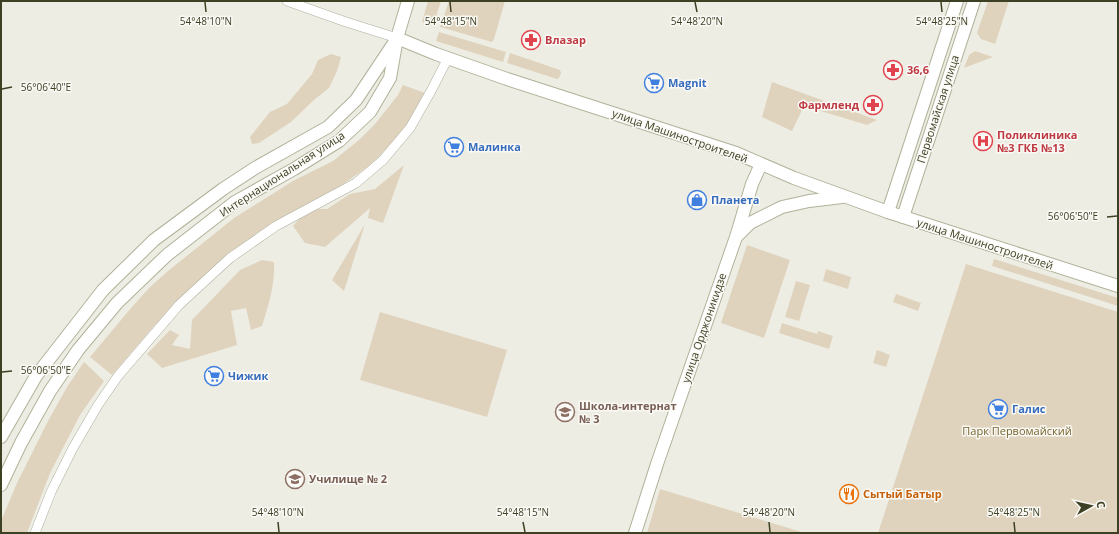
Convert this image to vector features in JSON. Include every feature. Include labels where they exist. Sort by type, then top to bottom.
[{"type":"main road","name":"Интернациональная улица","points":[[1,486],[21,443],[50,391],[78,350],[117,303],[167,256],[235,202],[294,169],[339,140],[370,112],[390,78],[396,38],[408,1]]},
{"type":"main road","name":"Первомайская улица","points":[[888,212],[957,1]]},
{"type":"main road","name":"Первомайская улица","points":[[903,217],[974,1]]},
{"type":"main road","name":"Интернациональная улица","points":[[1,437],[36,376],[103,290],[154,240],[223,189],[255,168],[328,127],[356,100],[396,38]]},
{"type":"main road","name":"улица Машиностроителей","points":[[396,38],[507,79],[736,153],[844,197],[1118,286]]},
{"type":"main road","name":"улица Орджоникидзе","points":[[635,533],[736,237],[752,184],[761,164]]},
{"type":"main road","name":"улица Орджоникидзе","points":[[736,237],[750,223],[782,207],[809,201],[844,197]]},
{"type":"street","name":"улица Машиностроителей","points":[[287,1],[396,38]]},
{"type":"street","points":[[35,533],[50,492],[98,405],[118,376],[179,305],[230,258],[276,226],[356,183],[383,160],[410,128],[448,58]]},
{"type":"green space","points":[[428,1],[441,1],[433,25],[422,22]]},
{"type":"green space","points":[[449,1],[505,1],[492,42],[440,27]]},
{"type":"green space","points":[[988,1],[1009,1],[995,44],[981,39],[977,33]]},
{"type":"green space","points":[[439,32],[506,52],[503,62],[436,41]]},
{"type":"green space","points":[[975,51],[993,57],[964,68],[969,55]]},
{"type":"green space","points":[[510,53],[560,70],[561,73],[559,78],[557,79],[507,63]]},
{"type":"green space","points":[[331,54],[341,57],[337,71],[329,88],[291,122],[259,143],[252,144],[250,137],[270,112],[287,104],[312,74],[318,60]]},
{"type":"green space","points":[[772,82],[877,120],[867,125],[804,106],[792,131],[762,117]]},
{"type":"green space","points":[[403,85],[425,93],[424,96],[406,127],[373,163],[339,187],[286,216],[176,303],[153,327],[112,375],[90,357],[150,287],[168,271],[234,218],[293,181],[333,161],[359,140],[375,124],[398,95]]},
{"type":"green space","points":[[404,165],[383,223],[368,218],[370,208],[325,247],[305,243],[293,226],[301,217],[317,209],[327,209],[350,194],[375,189]]},
{"type":"green space","points":[[365,224],[344,291],[332,280]]},
{"type":"green space","points":[[747,245],[790,260],[764,338],[721,323]]},
{"type":"green space","points":[[994,259],[1118,298],[1118,306],[992,266]]},
{"type":"green space","points":[[262,260],[274,262],[274,279],[262,326],[251,330],[246,308],[231,311],[237,345],[162,368],[147,354],[170,330],[179,335],[172,345],[190,349],[192,320],[240,270]]},
{"type":"green space","name":"Парк Первомайский","points":[[966,264],[1118,312],[1118,533],[878,533]]},
{"type":"green space","points":[[826,269],[851,277],[848,289],[823,281]]},
{"type":"green space","points":[[796,281],[810,285],[799,321],[785,317]]},
{"type":"green space","points":[[896,294],[921,303],[918,311],[893,302]]},
{"type":"green space","points":[[380,312],[507,350],[487,417],[360,380]]},
{"type":"green space","points":[[782,323],[817,334],[818,331],[833,336],[829,349],[779,333]]},
{"type":"green space","points":[[877,350],[890,355],[886,367],[873,363]]},
{"type":"green space","points":[[84,362],[104,381],[80,415],[50,473],[27,533],[1,533],[1,521],[17,483],[48,421],[67,387]]},
{"type":"green space","points":[[660,489],[805,533],[647,533]]},
{"type":"place","name":"Влазар","points":[[531,40]]},
{"type":"place","name":"36,6","points":[[893,70]]},
{"type":"place","name":"Magnit","points":[[654,83]]},
{"type":"place","name":"Фармленд","points":[[873,105]]},
{"type":"place","name":"Поликлиника №3 ГКБ №13","points":[[983,141]]},
{"type":"place","name":"Малинка","points":[[454,147]]},
{"type":"place","name":"Планета","points":[[697,200]]},
{"type":"place","name":"Чижик","points":[[214,376]]},
{"type":"place","name":"Галис","points":[[998,409]]},
{"type":"place","name":"Школа-интернат № 3","points":[[565,412]]},
{"type":"place","name":"Училище № 2","points":[[295,479]]},
{"type":"place","name":"Сытый Батыр","points":[[849,494]]}]
